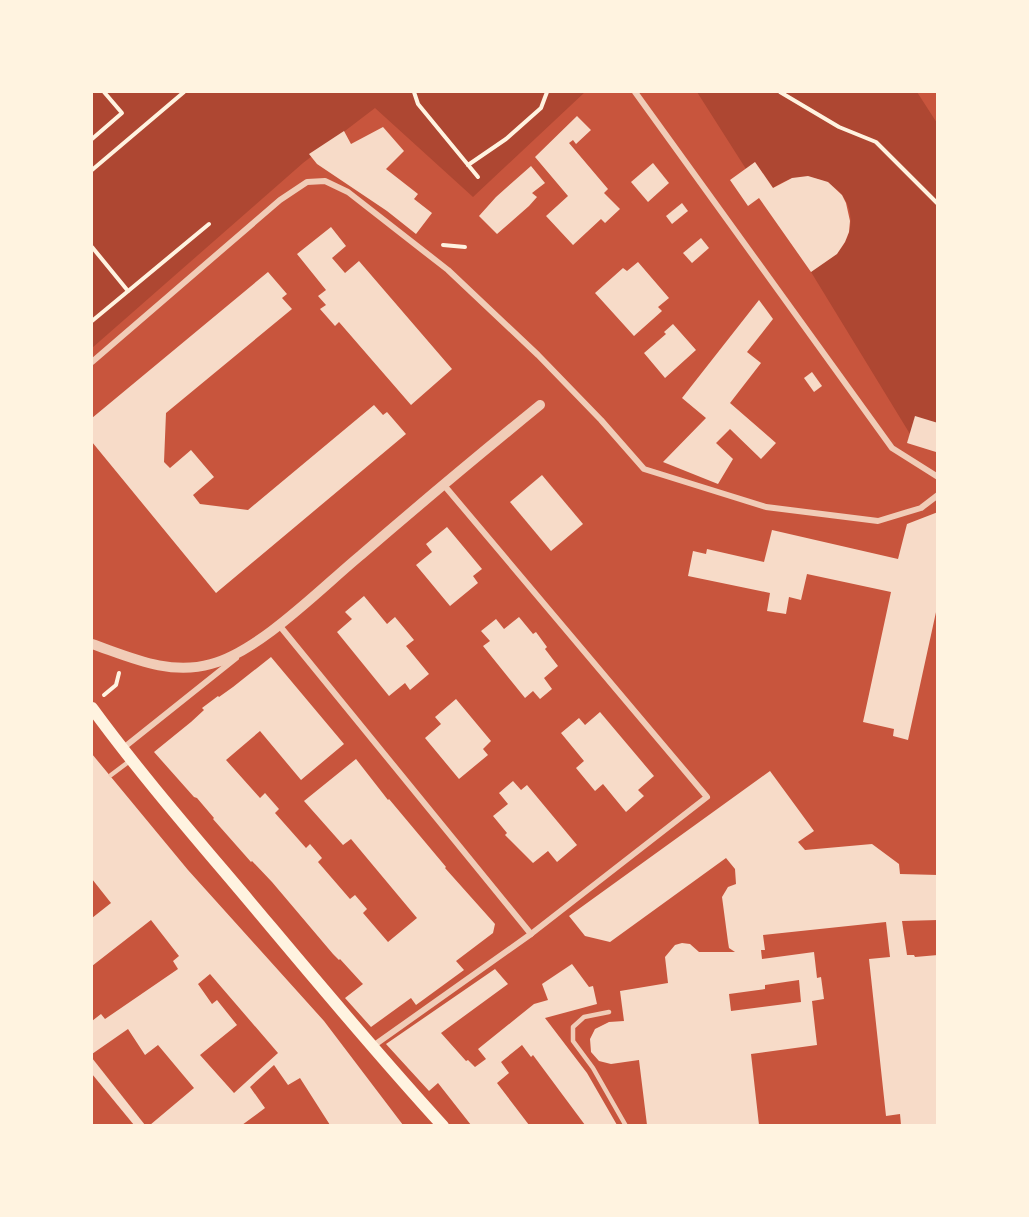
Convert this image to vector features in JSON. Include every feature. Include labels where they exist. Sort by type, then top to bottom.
[{"type":"main road","points":[[92,708],[131,760],[373,1046],[443,1125]]},
{"type":"street","points":[[635,92],[892,448],[938,477]]},
{"type":"street","points":[[92,362],[280,200],[307,182],[325,181],[348,192],[448,270],[538,355],[601,420],[644,469],[766,507],[878,521],[921,508],[938,495]]},
{"type":"street","points":[[122,749],[279,625],[443,484],[540,405]]},
{"type":"street","points":[[373,1046],[531,934],[707,797],[443,484]]},
{"type":"street","points":[[279,625],[531,934]]},
{"type":"street","points":[[92,644],[158,666],[177,668],[211,664],[253,645]]},
{"type":"lane","points":[[111,775],[131,760]]},
{"type":"lane","points":[[609,1012],[584,1017],[573,1027],[573,1041],[593,1068],[626,1125]]},
{"type":"path","points":[[92,139],[122,113],[104,92]]},
{"type":"path","points":[[92,170],[184,92]]},
{"type":"path","points":[[414,92],[418,104],[478,177]]},
{"type":"path","points":[[468,165],[506,139],[541,108],[547,92]]},
{"type":"path","points":[[780,92],[839,127],[876,142],[938,204]]},
{"type":"path","points":[[92,321],[208,224]]},
{"type":"path","points":[[92,248],[128,291]]},
{"type":"shaded area","points":[[92,92],[585,92],[473,197],[375,108],[303,163],[92,348]]},
{"type":"shaded area","points":[[697,92],[917,92],[937,123],[937,423],[910,434],[811,272],[834,255],[845,242],[850,226],[850,211],[844,197],[834,187],[821,180],[806,177],[789,180],[773,188],[755,162],[746,169]]},
{"type":"building","points":[[577,116],[591,130],[576,144],[573,140],[569,143],[608,189],[604,193],[620,209],[605,223],[601,219],[573,245],[546,216],[568,196],[535,157]]},
{"type":"building","points":[[383,127],[404,151],[386,169],[418,194],[414,199],[432,213],[416,234],[387,211],[317,164],[309,154],[344,131],[351,144]]},
{"type":"building","points":[[755,162],[773,188],[792,178],[808,176],[828,182],[842,195],[850,221],[845,242],[837,254],[811,272],[759,198],[748,206],[730,180]]},
{"type":"building","points":[[653,163],[669,183],[648,202],[631,182]]},
{"type":"building","points":[[531,166],[545,183],[532,193],[537,197],[529,206],[497,234],[479,216],[496,197]]},
{"type":"building","points":[[682,203],[688,211],[672,224],[666,216]]},
{"type":"building","points":[[331,227],[346,246],[332,258],[345,273],[359,261],[452,369],[411,405],[339,322],[335,326],[320,309],[326,305],[318,296],[326,290],[297,254]]},
{"type":"building","points":[[701,238],[709,248],[692,263],[683,253]]},
{"type":"building","points":[[638,262],[669,298],[658,307],[662,311],[634,336],[595,293],[623,268],[627,271]]},
{"type":"building","points":[[268,272],[287,294],[282,298],[292,309],[166,413],[164,462],[170,468],[191,450],[214,477],[193,495],[200,504],[248,510],[374,405],[383,415],[387,412],[406,434],[216,593],[92,442],[92,418]]},
{"type":"building","points":[[759,300],[773,319],[747,352],[761,363],[730,403],[776,443],[761,459],[730,429],[716,443],[733,459],[718,484],[663,462],[706,418],[682,398]]},
{"type":"building","points":[[673,324],[696,350],[665,378],[644,353],[666,334],[664,332]]},
{"type":"building","points":[[812,372],[822,386],[814,392],[804,378]]},
{"type":"building","points":[[915,416],[938,423],[936,452],[907,443]]},
{"type":"building","points":[[542,475],[583,524],[551,551],[510,502]]},
{"type":"building","points":[[938,512],[938,603],[908,740],[893,736],[894,729],[863,722],[891,592],[807,574],[801,600],[789,597],[786,614],[767,611],[770,593],[688,576],[693,551],[706,554],[707,549],[764,562],[772,530],[898,559],[907,524]]},
{"type":"building","points":[[447,527],[482,569],[473,576],[478,583],[450,606],[416,565],[432,552],[426,544]]},
{"type":"building","points":[[364,596],[387,624],[395,617],[414,640],[406,646],[429,674],[410,690],[405,683],[389,696],[337,632],[352,619],[345,612]]},
{"type":"building","points":[[519,617],[533,634],[536,632],[558,666],[544,678],[552,689],[540,699],[533,691],[525,698],[483,646],[490,641],[481,631],[496,619],[504,629]]},
{"type":"building","points":[[271,657],[344,744],[301,780],[260,731],[226,760],[260,798],[265,793],[279,809],[275,813],[306,848],[310,844],[322,858],[318,862],[350,899],[355,895],[367,909],[363,913],[388,942],[417,918],[351,839],[343,845],[304,801],[356,759],[445,868],[495,924],[493,933],[456,961],[464,970],[416,1005],[411,998],[371,1027],[345,998],[363,984],[333,954],[272,882],[251,862],[197,798],[154,752],[191,722],[204,710],[202,708]]},
{"type":"building","points":[[456,699],[491,741],[483,749],[488,755],[459,779],[425,738],[441,724],[435,717]]},
{"type":"building","points":[[600,712],[654,776],[638,790],[644,796],[626,812],[603,784],[595,791],[576,768],[584,761],[561,733],[579,718],[585,725]]},
{"type":"building","points":[[92,754],[188,870],[324,1021],[403,1125],[330,1125],[300,1078],[288,1085],[274,1065],[250,1087],[265,1108],[242,1125],[150,1125],[194,1088],[158,1045],[145,1055],[128,1029],[92,1054],[92,1021],[101,1014],[105,1019],[178,969],[173,961],[179,956],[151,920],[92,966],[92,918],[111,903],[92,879]],"holes":[[[210,974],[278,1053],[234,1093],[200,1055],[237,1025],[217,1000],[212,1004],[198,984]]]},
{"type":"building","points":[[770,771],[814,831],[798,842],[805,850],[872,844],[899,864],[900,874],[938,875],[938,920],[902,921],[907,955],[915,957],[938,955],[938,1125],[901,1125],[900,1114],[886,1116],[869,959],[890,957],[886,922],[763,935],[765,950],[761,950],[762,959],[814,952],[817,978],[821,977],[824,999],[812,1001],[817,1045],[751,1054],[759,1125],[647,1125],[639,1060],[611,1064],[599,1061],[591,1052],[590,1039],[595,1029],[609,1022],[624,1021],[620,991],[668,983],[665,957],[675,945],[690,944],[699,952],[735,952],[729,948],[722,897],[728,887],[736,884],[735,869],[726,858],[610,942],[585,936],[569,916]],"holes":[[[799,980],[801,1002],[731,1011],[729,994],[765,989],[765,985]]]},
{"type":"building","points":[[513,781],[521,790],[527,785],[577,845],[557,862],[548,851],[533,863],[505,835],[507,833],[493,816],[508,804],[499,793]]},
{"type":"building","points":[[572,964],[589,987],[593,986],[597,1004],[545,1018],[587,1073],[617,1125],[585,1125],[533,1055],[531,1057],[522,1045],[501,1062],[509,1073],[497,1083],[529,1125],[471,1125],[438,1083],[429,1091],[386,1044],[495,969],[508,984],[441,1033],[466,1061],[468,1060],[475,1067],[486,1059],[478,1049],[534,1004],[548,1000],[542,984]]},
{"type":"building","points":[[92,1058],[145,1125],[134,1125],[92,1074]]}]
